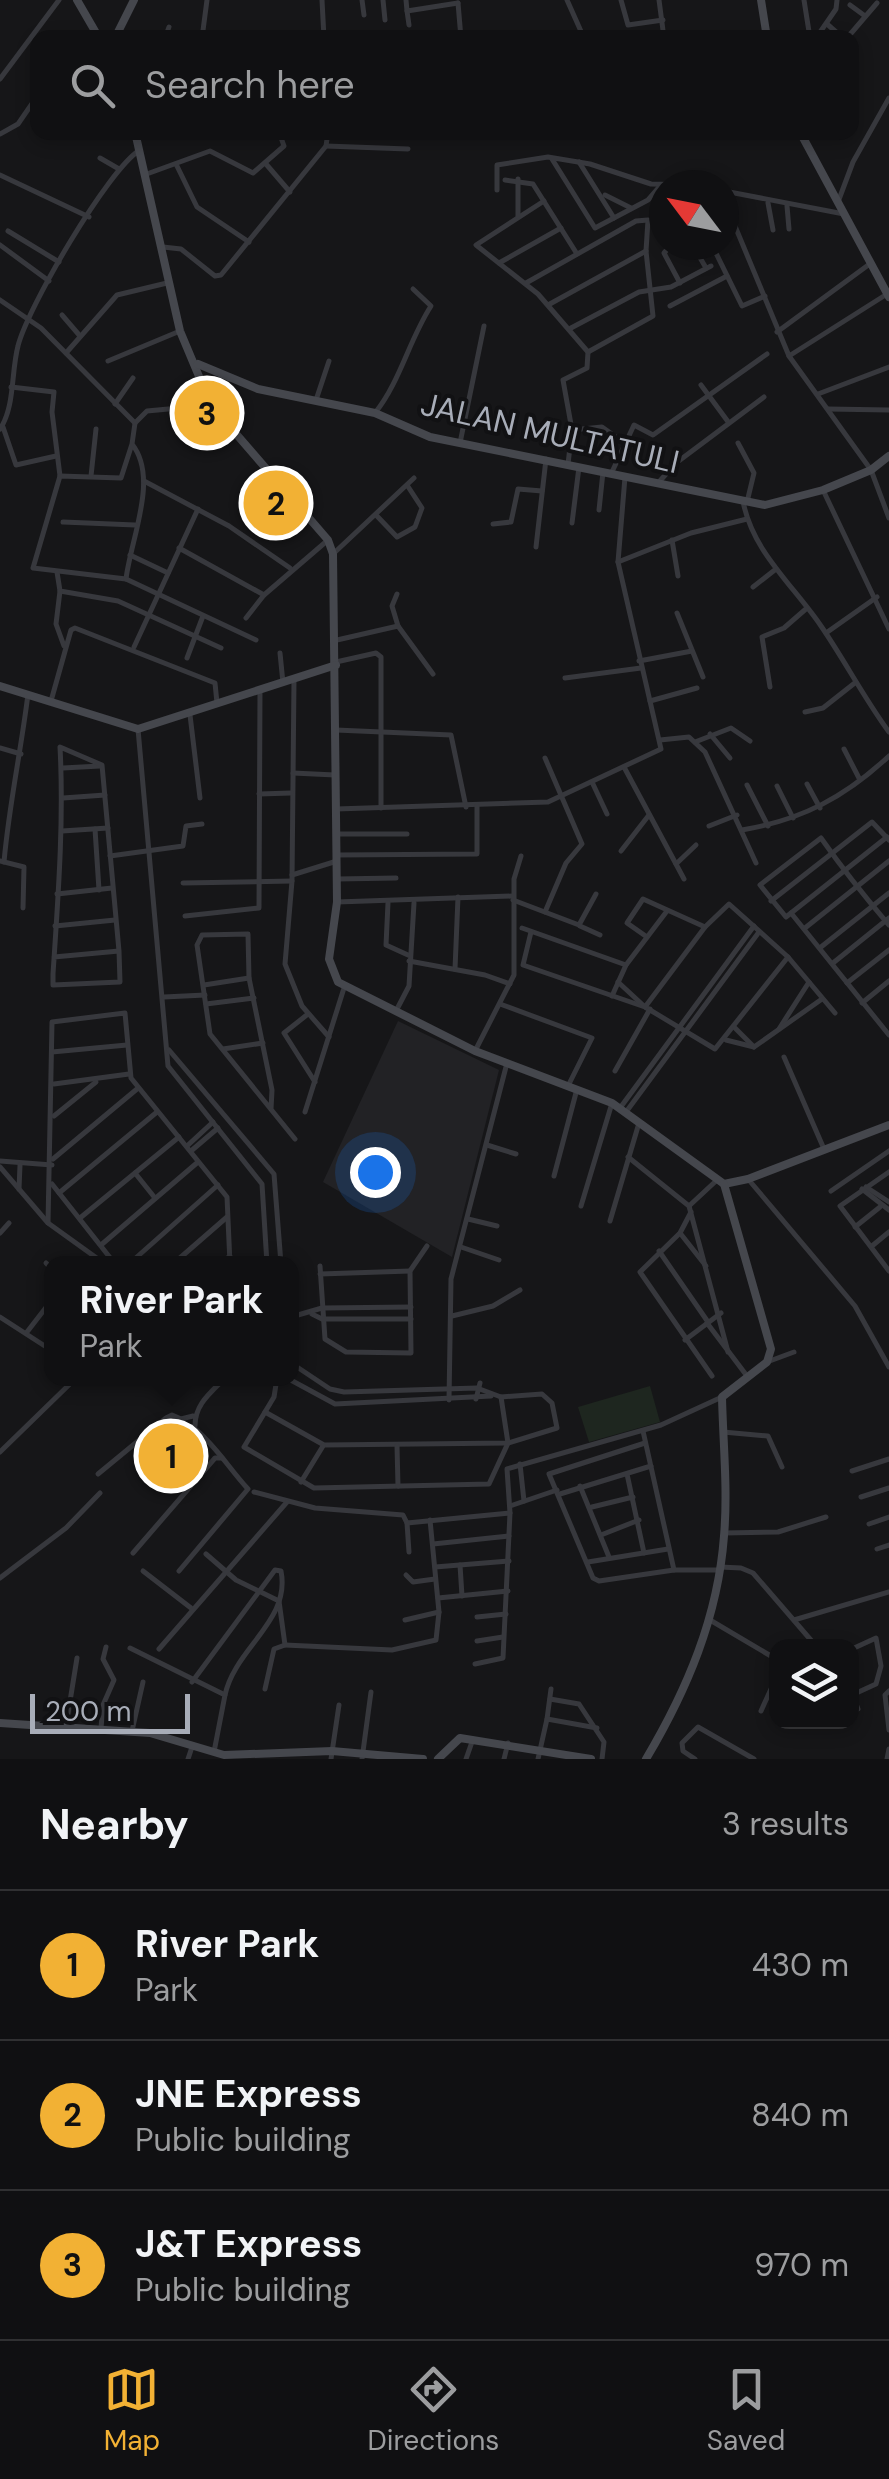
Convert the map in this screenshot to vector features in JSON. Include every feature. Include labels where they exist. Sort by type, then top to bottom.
[{"type":"main road","points":[[77,0],[95,30]]},
{"type":"main road","points":[[119,30],[134,0]]},
{"type":"main road","points":[[760,0],[765,30]]},
{"type":"main road","points":[[138,140],[180,331],[198,364],[211,405],[328,540],[334,554],[337,902],[329,959],[344,988],[475,1051],[619,1108],[720,1182],[770,1335],[767,1362],[722,1397],[724,1533],[720,1569],[690,1681],[646,1759]]},
{"type":"main road","points":[[804,140],[888,296]]},
{"type":"main road","name":"JALAN MULTATULI","points":[[198,364],[258,388],[375,414],[430,437],[774,505],[871,470],[889,456]]},
{"type":"main road","points":[[0,686],[138,729],[218,706],[336,664]]},
{"type":"main road","points":[[720,1182],[748,1179],[887,1128]]},
{"type":"main road","points":[[0,1723],[132,1731],[214,1752],[423,1759]]},
{"type":"main road","points":[[438,1759],[456,1739],[472,1739],[508,1743],[540,1754],[592,1759]]},
{"type":"street","points":[[37,30],[59,0]]},
{"type":"street","points":[[203,30],[206,0]]},
{"type":"street","points":[[322,0],[324,30]]},
{"type":"street","points":[[362,0],[364,15]]},
{"type":"street","points":[[383,0],[385,20]]},
{"type":"street","points":[[406,0],[409,25]]},
{"type":"street","points":[[567,0],[580,30]]},
{"type":"street","points":[[621,0],[628,26],[663,20]]},
{"type":"street","points":[[659,0],[664,30]]},
{"type":"street","points":[[804,0],[811,30]]},
{"type":"street","points":[[821,30],[838,0]]},
{"type":"street","points":[[407,11],[458,1],[461,30]]},
{"type":"street","points":[[852,30],[877,2]]},
{"type":"street","points":[[850,6],[865,16]]},
{"type":"street","points":[[827,24],[835,30]]},
{"type":"street","points":[[91,30],[93,26]]},
{"type":"street","points":[[0,79],[30,39]]},
{"type":"street","points":[[838,202],[852,162],[889,98]]},
{"type":"street","points":[[0,134],[18,124],[30,107]]},
{"type":"street","points":[[144,176],[210,151],[251,174],[284,146],[283,140]]},
{"type":"street","points":[[160,248],[181,249],[219,277],[290,192],[327,140]]},
{"type":"street","points":[[326,146],[408,149]]},
{"type":"street","points":[[56,456],[16,465],[1,428],[19,341],[59,262],[119,169],[140,150]]},
{"type":"street","points":[[100,158],[119,169]]},
{"type":"street","points":[[551,158],[594,228],[649,199]]},
{"type":"street","points":[[497,190],[500,163],[551,158],[649,180]]},
{"type":"street","points":[[578,162],[614,218]]},
{"type":"street","points":[[265,163],[290,192]]},
{"type":"street","points":[[176,164],[196,207],[249,242]]},
{"type":"street","points":[[0,174],[88,217]]},
{"type":"street","points":[[505,180],[531,182],[576,254]]},
{"type":"street","points":[[518,180],[518,217]]},
{"type":"street","points":[[602,194],[632,208]]},
{"type":"street","points":[[739,195],[845,214]]},
{"type":"street","points":[[544,201],[476,244],[548,304],[588,352],[587,368],[563,380],[572,430],[568,464]]},
{"type":"street","points":[[768,203],[774,230]]},
{"type":"street","points":[[787,206],[789,228]]},
{"type":"street","points":[[526,283],[644,218],[649,223],[646,251],[653,316],[588,352]]},
{"type":"street","points":[[499,264],[561,228]]},
{"type":"street","points":[[8,231],[59,262]]},
{"type":"street","points":[[739,236],[789,356],[871,470],[889,518]]},
{"type":"street","points":[[0,245],[49,280]]},
{"type":"street","points":[[548,304],[646,251]]},
{"type":"street","points":[[668,260],[680,283]]},
{"type":"street","points":[[571,328],[648,288],[680,283],[708,267],[703,260]]},
{"type":"street","points":[[719,260],[742,306],[764,296]]},
{"type":"street","points":[[778,332],[871,264]]},
{"type":"street","points":[[670,306],[727,276]]},
{"type":"street","points":[[66,353],[117,295],[167,283]]},
{"type":"street","points":[[375,414],[390,392],[408,343],[431,306],[414,289]]},
{"type":"street","points":[[789,356],[888,296]]},
{"type":"street","points":[[0,300],[31,319],[135,422]]},
{"type":"street","points":[[62,316],[80,336]]},
{"type":"street","points":[[460,444],[484,326]]},
{"type":"street","points":[[108,361],[180,331]]},
{"type":"street","points":[[598,510],[607,473],[634,425],[653,435],[767,354]]},
{"type":"street","points":[[316,400],[329,361]]},
{"type":"street","points":[[818,394],[889,367]]},
{"type":"street","points":[[0,374],[12,375]]},
{"type":"street","points":[[115,404],[133,378]]},
{"type":"street","points":[[702,385],[729,423]]},
{"type":"street","points":[[11,388],[54,392],[60,476],[33,566],[126,579],[256,640]]},
{"type":"street","points":[[658,483],[676,463],[764,397]]},
{"type":"street","points":[[60,476],[122,476],[135,422],[144,412],[211,405]]},
{"type":"street","points":[[828,409],[889,410]]},
{"type":"street","points":[[572,430],[602,427],[624,443]]},
{"type":"street","points":[[91,476],[96,429]]},
{"type":"street","points":[[738,443],[754,470],[745,501],[747,519],[776,569],[826,634],[888,731]]},
{"type":"street","points":[[126,579],[144,481],[144,459],[132,444]]},
{"type":"street","points":[[536,547],[546,459]]},
{"type":"street","points":[[572,522],[579,467]]},
{"type":"street","points":[[336,809],[548,802],[659,751],[660,740],[618,562],[625,477]]},
{"type":"street","points":[[334,554],[414,478]]},
{"type":"street","points":[[144,481],[198,509],[290,568]]},
{"type":"street","points":[[376,515],[394,536],[415,527],[422,508],[407,485]]},
{"type":"street","points":[[493,524],[511,522],[518,490],[542,491]]},
{"type":"street","points":[[823,490],[889,630]]},
{"type":"street","points":[[134,647],[198,509]]},
{"type":"street","points":[[618,562],[672,540],[747,519]]},
{"type":"street","points":[[63,522],[136,525]]},
{"type":"street","points":[[246,618],[290,568],[328,540]]},
{"type":"street","points":[[672,540],[678,576]]},
{"type":"street","points":[[179,548],[264,595]]},
{"type":"street","points":[[130,555],[168,573]]},
{"type":"street","points":[[753,587],[776,569]]},
{"type":"street","points":[[57,572],[60,591],[56,624],[65,648]]},
{"type":"street","points":[[60,591],[118,600],[220,648]]},
{"type":"street","points":[[398,594],[392,606],[398,626],[433,674]]},
{"type":"street","points":[[826,634],[878,600],[888,602]]},
{"type":"street","points":[[770,687],[762,637],[784,628],[807,608]]},
{"type":"street","points":[[676,613],[703,677]]},
{"type":"street","points":[[187,658],[203,616]]},
{"type":"street","points":[[337,640],[398,626]]},
{"type":"street","points":[[50,702],[65,648],[75,628],[215,683],[218,706]]},
{"type":"street","points":[[565,678],[692,652]]},
{"type":"street","points":[[280,653],[283,683]]},
{"type":"street","points":[[336,664],[380,654],[381,808]]},
{"type":"street","points":[[294,680],[292,878],[285,964],[308,1014],[329,1037]]},
{"type":"street","points":[[804,712],[822,708],[856,682]]},
{"type":"street","points":[[650,700],[697,688]]},
{"type":"street","points":[[185,916],[259,908],[260,692]]},
{"type":"street","points":[[23,908],[24,867],[2,861],[28,694]]},
{"type":"street","points":[[190,715],[200,798]]},
{"type":"street","points":[[138,729],[168,1066],[257,1175],[264,1193],[267,1256]]},
{"type":"street","points":[[695,742],[710,734],[737,729],[750,741]]},
{"type":"street","points":[[336,730],[451,734],[466,807]]},
{"type":"street","points":[[710,734],[730,758]]},
{"type":"street","points":[[660,740],[686,736],[698,750],[706,752],[756,863]]},
{"type":"street","points":[[60,747],[102,765],[122,980],[54,985],[63,798],[60,747]]},
{"type":"street","points":[[0,748],[21,754]]},
{"type":"street","points":[[844,749],[860,780]]},
{"type":"street","points":[[742,830],[768,826],[820,808],[889,756]]},
{"type":"street","points":[[545,758],[582,844],[566,863],[545,912]]},
{"type":"street","points":[[62,768],[102,765]]},
{"type":"street","points":[[624,767],[684,879]]},
{"type":"street","points":[[293,773],[336,775]]},
{"type":"street","points":[[592,782],[607,814]]},
{"type":"street","points":[[807,784],[820,808]]},
{"type":"street","points":[[747,785],[768,826]]},
{"type":"street","points":[[777,786],[793,818]]},
{"type":"street","points":[[259,794],[292,792]]},
{"type":"street","points":[[63,798],[105,794]]},
{"type":"street","points":[[183,884],[292,878],[337,858],[477,854],[477,806]]},
{"type":"street","points":[[621,851],[649,814]]},
{"type":"street","points":[[710,826],[736,816]]},
{"type":"street","points":[[771,901],[832,853],[874,821],[888,839],[845,870],[784,917],[771,901],[760,883],[817,838],[832,853],[845,870],[857,887],[872,906],[888,921],[832,964]]},
{"type":"street","points":[[110,856],[183,846],[186,826],[202,824]]},
{"type":"street","points":[[62,831],[108,828]]},
{"type":"street","points":[[95,829],[99,890]]},
{"type":"street","points":[[336,834],[407,834]]},
{"type":"street","points":[[676,864],[696,846]]},
{"type":"street","points":[[475,1051],[515,969],[513,898],[521,856]]},
{"type":"street","points":[[804,928],[889,861]]},
{"type":"street","points":[[337,879],[396,878]]},
{"type":"street","points":[[57,894],[112,888]]},
{"type":"street","points":[[820,948],[889,893]]},
{"type":"street","points":[[579,925],[596,894]]},
{"type":"street","points":[[455,969],[458,896]]},
{"type":"street","points":[[337,902],[414,903],[458,896],[513,898],[600,935]]},
{"type":"street","points":[[646,937],[626,923],[644,899],[684,914],[705,927]]},
{"type":"street","points":[[388,902],[386,945],[408,958],[510,984]]},
{"type":"street","points":[[395,1013],[409,986],[414,903]]},
{"type":"street","points":[[615,1071],[648,1008],[705,927],[727,904],[788,957],[835,1013]]},
{"type":"street","points":[[612,996],[626,966],[668,911]]},
{"type":"street","points":[[791,913],[862,1002],[886,1024],[889,1035]]},
{"type":"street","points":[[56,926],[115,920]]},
{"type":"street","points":[[522,928],[626,966]]},
{"type":"street","points":[[619,1108],[673,1048],[682,1029],[756,929]]},
{"type":"street","points":[[532,932],[523,965],[648,1008]]},
{"type":"street","points":[[271,1109],[270,1082],[250,978],[248,934],[205,935],[197,945],[210,1034],[295,1140]]},
{"type":"street","points":[[847,983],[889,950]]},
{"type":"street","points":[[54,957],[119,951]]},
{"type":"street","points":[[618,982],[648,1008],[710,1048],[718,1049],[788,957]]},
{"type":"street","points":[[204,984],[250,978]]},
{"type":"street","points":[[862,1002],[889,981]]},
{"type":"street","points":[[777,1032],[809,982]]},
{"type":"street","points":[[305,1112],[344,988]]},
{"type":"street","points":[[164,998],[254,998]]},
{"type":"street","points":[[726,1040],[754,1046],[823,999]]},
{"type":"street","points":[[500,1004],[592,1038],[572,1088],[554,1176]]},
{"type":"street","points":[[48,1223],[54,1116],[52,1022],[125,1014],[130,1074],[137,1089],[227,1197],[230,1256]]},
{"type":"street","points":[[308,1014],[284,1033],[315,1082]]},
{"type":"street","points":[[735,1028],[754,1046]]},
{"type":"street","points":[[581,1206],[619,1108],[666,1044],[682,1029]]},
{"type":"street","points":[[223,1048],[262,1043]]},
{"type":"street","points":[[666,1044],[673,1048]]},
{"type":"street","points":[[52,1052],[127,1046]]},
{"type":"street","points":[[166,1048],[268,1166],[277,1183],[280,1256]]},
{"type":"street","points":[[784,1057],[824,1149]]},
{"type":"street","points":[[449,1400],[451,1279],[508,1063]]},
{"type":"street","points":[[54,1084],[130,1074]]},
{"type":"street","points":[[54,1116],[98,1080]]},
{"type":"street","points":[[253,1085],[270,1082]]},
{"type":"street","points":[[0,1164],[52,1162],[137,1089]]},
{"type":"street","points":[[59,1194],[157,1112]]},
{"type":"street","points":[[610,1221],[640,1121]]},
{"type":"street","points":[[189,1148],[216,1125]]},
{"type":"street","points":[[80,1218],[180,1137]]},
{"type":"street","points":[[487,1145],[516,1154]]},
{"type":"street","points":[[831,1191],[889,1151]]},
{"type":"street","points":[[628,1158],[690,1209],[721,1313],[728,1352]]},
{"type":"street","points":[[101,1245],[199,1161]]},
{"type":"street","points":[[19,1192],[20,1163]]},
{"type":"street","points":[[0,1164],[48,1223],[94,1256]]},
{"type":"street","points":[[257,1175],[268,1166]]},
{"type":"street","points":[[888,1266],[840,1206],[889,1172]]},
{"type":"street","points":[[135,1173],[155,1198]]},
{"type":"street","points":[[748,1179],[855,1306],[889,1366]]},
{"type":"street","points":[[712,1376],[640,1272],[680,1233],[690,1209],[720,1182]]},
{"type":"street","points":[[52,1184],[109,1256]]},
{"type":"street","points":[[138,1256],[218,1185]]},
{"type":"street","points":[[864,1188],[889,1202]]},
{"type":"street","points":[[864,1188],[889,1210]]},
{"type":"street","points":[[855,1227],[881,1206]]},
{"type":"street","points":[[182,1256],[227,1217]]},
{"type":"street","points":[[468,1219],[496,1226]]},
{"type":"street","points":[[0,1233],[9,1223]]},
{"type":"street","points":[[872,1246],[889,1232]]},
{"type":"street","points":[[680,1233],[708,1269]]},
{"type":"street","points":[[410,1272],[320,1270],[324,1337],[343,1352],[411,1354],[410,1272],[427,1246]]},
{"type":"street","points":[[460,1246],[500,1260]]},
{"type":"street","points":[[659,1251],[748,1377]]},
{"type":"street","points":[[452,1316],[493,1306],[520,1290]]},
{"type":"street","points":[[299,1316],[322,1308],[411,1307]]},
{"type":"street","points":[[27,1332],[44,1310]]},
{"type":"street","points":[[685,1340],[721,1313]]},
{"type":"street","points":[[312,1314],[322,1319],[411,1318]]},
{"type":"street","points":[[0,1317],[44,1345]]},
{"type":"street","points":[[767,1362],[794,1352]]},
{"type":"street","points":[[277,1386],[244,1447],[301,1482],[314,1488],[489,1484],[508,1443],[497,1396],[478,1386],[448,1391],[344,1392],[330,1389],[299,1368]]},
{"type":"street","points":[[265,1412],[324,1445],[508,1443],[551,1432],[558,1420],[549,1397],[336,1404],[299,1385]]},
{"type":"street","points":[[1,1450],[68,1386]]},
{"type":"street","points":[[98,1474],[166,1418],[193,1416],[218,1386]]},
{"type":"street","points":[[476,1399],[478,1386]]},
{"type":"street","points":[[475,1664],[502,1660],[510,1510],[506,1472],[520,1464],[644,1431],[722,1397]]},
{"type":"street","points":[[193,1416],[194,1428]]},
{"type":"street","points":[[179,1571],[248,1489],[222,1458],[218,1447],[194,1428],[184,1429],[181,1419]]},
{"type":"street","points":[[644,1431],[674,1570]]},
{"type":"street","points":[[723,1432],[766,1435],[782,1466]]},
{"type":"street","points":[[646,1443],[552,1470],[549,1475],[599,1581],[674,1570],[741,1568],[753,1573],[809,1638]]},
{"type":"street","points":[[301,1482],[324,1445]]},
{"type":"street","points":[[397,1446],[398,1486]]},
{"type":"street","points":[[134,1553],[215,1458],[222,1458]]},
{"type":"street","points":[[852,1471],[889,1458]]},
{"type":"street","points":[[520,1464],[524,1501]]},
{"type":"street","points":[[407,1522],[510,1510],[524,1501],[651,1466]]},
{"type":"street","points":[[628,1474],[644,1553]]},
{"type":"street","points":[[580,1486],[610,1558]]},
{"type":"street","points":[[861,1497],[889,1488]]},
{"type":"street","points":[[254,1492],[287,1502],[403,1515],[409,1552]]},
{"type":"street","points":[[0,1578],[66,1528],[100,1493]]},
{"type":"street","points":[[592,1507],[632,1497]]},
{"type":"street","points":[[159,1649],[287,1502]]},
{"type":"street","points":[[724,1533],[778,1532],[826,1517]]},
{"type":"street","points":[[869,1524],[889,1517]]},
{"type":"street","points":[[265,1689],[274,1649],[285,1645],[340,1650],[422,1646],[438,1637],[430,1520]]},
{"type":"street","points":[[601,1535],[639,1520]]},
{"type":"street","points":[[433,1544],[509,1536]]},
{"type":"street","points":[[878,1548],[889,1545]]},
{"type":"street","points":[[588,1562],[668,1549]]},
{"type":"street","points":[[206,1554],[256,1592],[274,1597],[281,1605]]},
{"type":"street","points":[[435,1567],[508,1561]]},
{"type":"street","points":[[460,1565],[462,1596]]},
{"type":"street","points":[[192,1682],[274,1570],[281,1570],[285,1645]]},
{"type":"street","points":[[142,1572],[191,1608]]},
{"type":"street","points":[[406,1575],[412,1582],[435,1579]]},
{"type":"street","points":[[438,1598],[508,1591]]},
{"type":"street","points":[[794,1620],[889,1592]]},
{"type":"street","points":[[214,1752],[229,1676],[281,1605]]},
{"type":"street","points":[[405,1620],[439,1612]]},
{"type":"street","points":[[477,1617],[506,1614]]},
{"type":"street","points":[[708,1619],[769,1655]]},
{"type":"street","points":[[476,1642],[504,1637]]},
{"type":"street","points":[[859,1646],[876,1638],[882,1666],[878,1681],[859,1691]]},
{"type":"street","points":[[101,1728],[103,1705],[114,1680],[103,1659],[106,1648]]},
{"type":"street","points":[[130,1648],[224,1695]]},
{"type":"street","points":[[66,1726],[77,1658]]},
{"type":"street","points":[[132,1731],[143,1682]]},
{"type":"street","points":[[540,1754],[551,1689]]},
{"type":"street","points":[[889,1691],[889,1730]]},
{"type":"street","points":[[362,1756],[371,1692]]},
{"type":"street","points":[[760,1712],[769,1693]]},
{"type":"street","points":[[550,1699],[577,1702],[605,1746],[602,1759]]},
{"type":"street","points":[[331,1755],[340,1705]]},
{"type":"street","points":[[547,1719],[597,1728]]},
{"type":"street","points":[[694,1759],[684,1751],[682,1743],[698,1727],[744,1757],[754,1759]]},
{"type":"street","points":[[466,1759],[472,1739]]},
{"type":"street","points":[[504,1759],[508,1743]]},
{"type":"street","points":[[188,1759],[192,1748]]},
{"type":"street","points":[[886,1759],[889,1748]]},
{"type":"shaded area","points":[[398,1021],[499,1070],[452,1257],[323,1182]]},
{"type":"shaded area","points":[[650,1386],[660,1422],[589,1442],[578,1407]]},
{"type":"place","name":"J&T Express","points":[[207,413]]},
{"type":"place","name":"JNE Express","points":[[276,503]]},
{"type":"place","name":"River Park","points":[[171,1456]]}]
